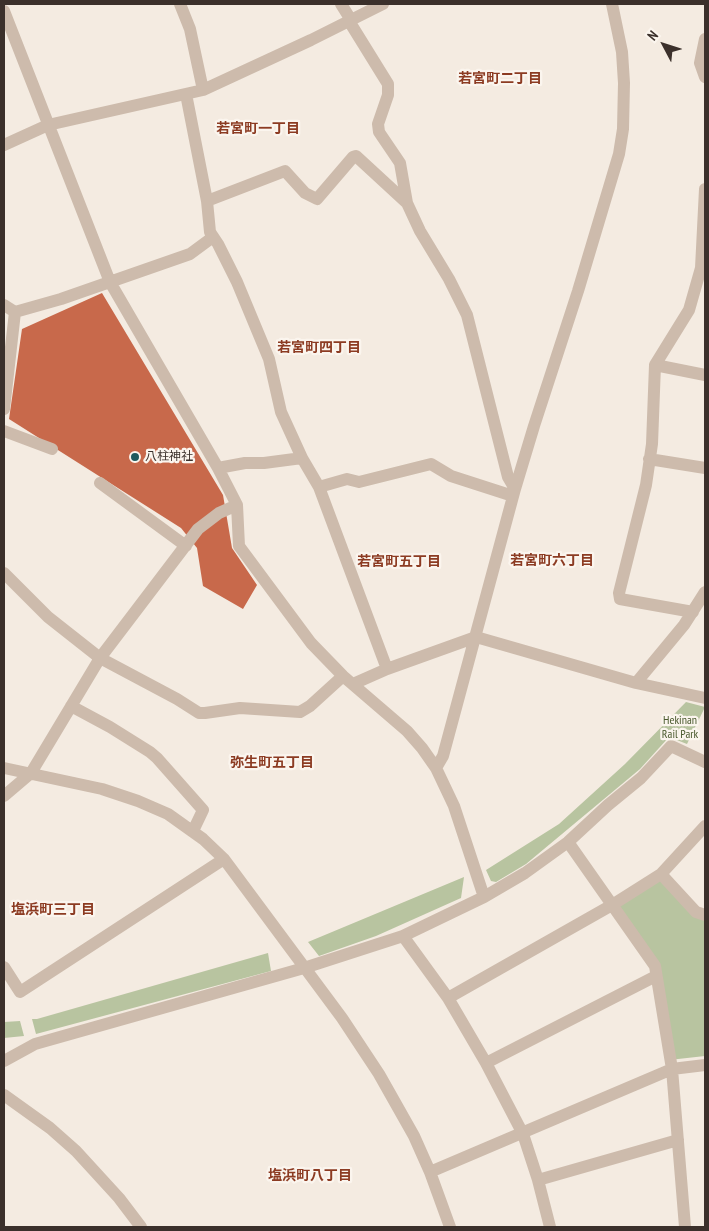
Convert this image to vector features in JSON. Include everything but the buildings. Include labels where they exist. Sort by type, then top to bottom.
[{"type":"street","points":[[180,4],[190,29],[203,90]]},
{"type":"street","points":[[340,4],[388,84],[388,96],[378,124],[379,132],[400,163],[407,203],[420,231],[449,279],[467,315],[508,478],[514,492]]},
{"type":"street","points":[[4,145],[48,126],[203,90],[383,4]]},
{"type":"street","points":[[436,768],[443,756],[514,492],[619,154],[623,129],[624,83],[622,52],[612,4]]},
{"type":"street","points":[[4,11],[110,282],[218,468],[237,505],[239,546],[311,642],[348,680],[407,731],[436,768],[454,806],[484,897]]},
{"type":"street","points":[[705,39],[700,63],[705,77]]},
{"type":"street","points":[[186,94],[210,232],[237,282],[269,359],[281,412],[302,458],[319,487],[387,669]]},
{"type":"street","points":[[206,201],[285,171],[305,192],[317,199],[356,156],[407,203]]},
{"type":"street","points":[[693,612],[620,599],[619,593],[646,485],[652,444],[654,365],[690,310],[703,269],[705,196]]},
{"type":"street","points":[[4,305],[15,312],[110,282],[190,254],[213,237]]},
{"type":"street","points":[[4,409],[15,312]]},
{"type":"street","points":[[654,365],[705,375]]},
{"type":"street","points":[[4,431],[52,449]]},
{"type":"street","points":[[218,468],[245,463],[264,463],[302,458]]},
{"type":"street","points":[[650,458],[705,468]]},
{"type":"street","points":[[319,487],[343,480],[359,482],[431,464],[451,476],[514,492]]},
{"type":"street","points":[[100,483],[186,546]]},
{"type":"street","points":[[4,796],[31,773],[100,658],[198,529],[219,513],[237,505]]},
{"type":"street","points":[[4,573],[48,617],[100,658],[199,712],[205,713],[240,708],[300,712],[348,680],[387,669],[476,637],[636,684],[705,698]]},
{"type":"street","points":[[636,684],[693,612],[705,592]]},
{"type":"street","points":[[71,706],[110,727],[157,758],[203,810],[193,831]]},
{"type":"street","points":[[4,1061],[35,1044],[304,968],[403,936],[484,897],[525,873],[568,842],[641,778],[671,746],[705,762]]},
{"type":"street","points":[[4,768],[102,789],[138,801],[168,814],[193,831],[224,858],[342,1018],[379,1074],[410,1128],[430,1172],[450,1227]]},
{"type":"street","points":[[448,998],[612,905],[661,874],[705,826]]},
{"type":"street","points":[[568,842],[655,966],[672,1069],[684,1227]]},
{"type":"street","points":[[4,967],[20,992],[224,858]]},
{"type":"street","points":[[661,874],[696,912],[705,915]]},
{"type":"street","points":[[403,936],[448,998],[486,1063],[523,1134],[538,1180],[550,1227]]},
{"type":"street","points":[[486,1063],[656,976]]},
{"type":"street","points":[[430,1172],[672,1069],[705,1065]]},
{"type":"street","points":[[4,1095],[50,1128],[82,1157],[119,1198],[141,1227]]},
{"type":"street","points":[[538,1180],[678,1140]]},
{"type":"green space","name":"Hekinan Rail Park","points":[[686,702],[705,707],[687,744],[669,737],[640,769],[526,864],[496,882],[491,881],[486,870],[559,824],[625,764]]},
{"type":"green space","points":[[464,877],[461,898],[376,936],[319,956],[308,942]]},
{"type":"green space","points":[[660,879],[705,919],[705,1056],[669,1060],[659,965],[616,907]]},
{"type":"green space","points":[[268,953],[271,971],[36,1034],[32,1019]]},
{"type":"green space","points":[[20,1021],[24,1036],[4,1038],[4,1022]]},
{"type":"place","name":"八柱神社","points":[[135,457]]},
{"type":"district","name":"若宮町二丁目","points":[[500,79]]},
{"type":"district","name":"若宮町一丁目","points":[[258,129]]},
{"type":"district","name":"若宮町四丁目","points":[[319,348]]},
{"type":"district","name":"若宮町六丁目","points":[[552,561]]},
{"type":"district","name":"若宮町五丁目","points":[[399,562]]},
{"type":"district","name":"弥生町五丁目","points":[[272,763]]},
{"type":"district","name":"塩浜町三丁目","points":[[53,910]]},
{"type":"district","name":"塩浜町八丁目","points":[[310,1176]]}]
